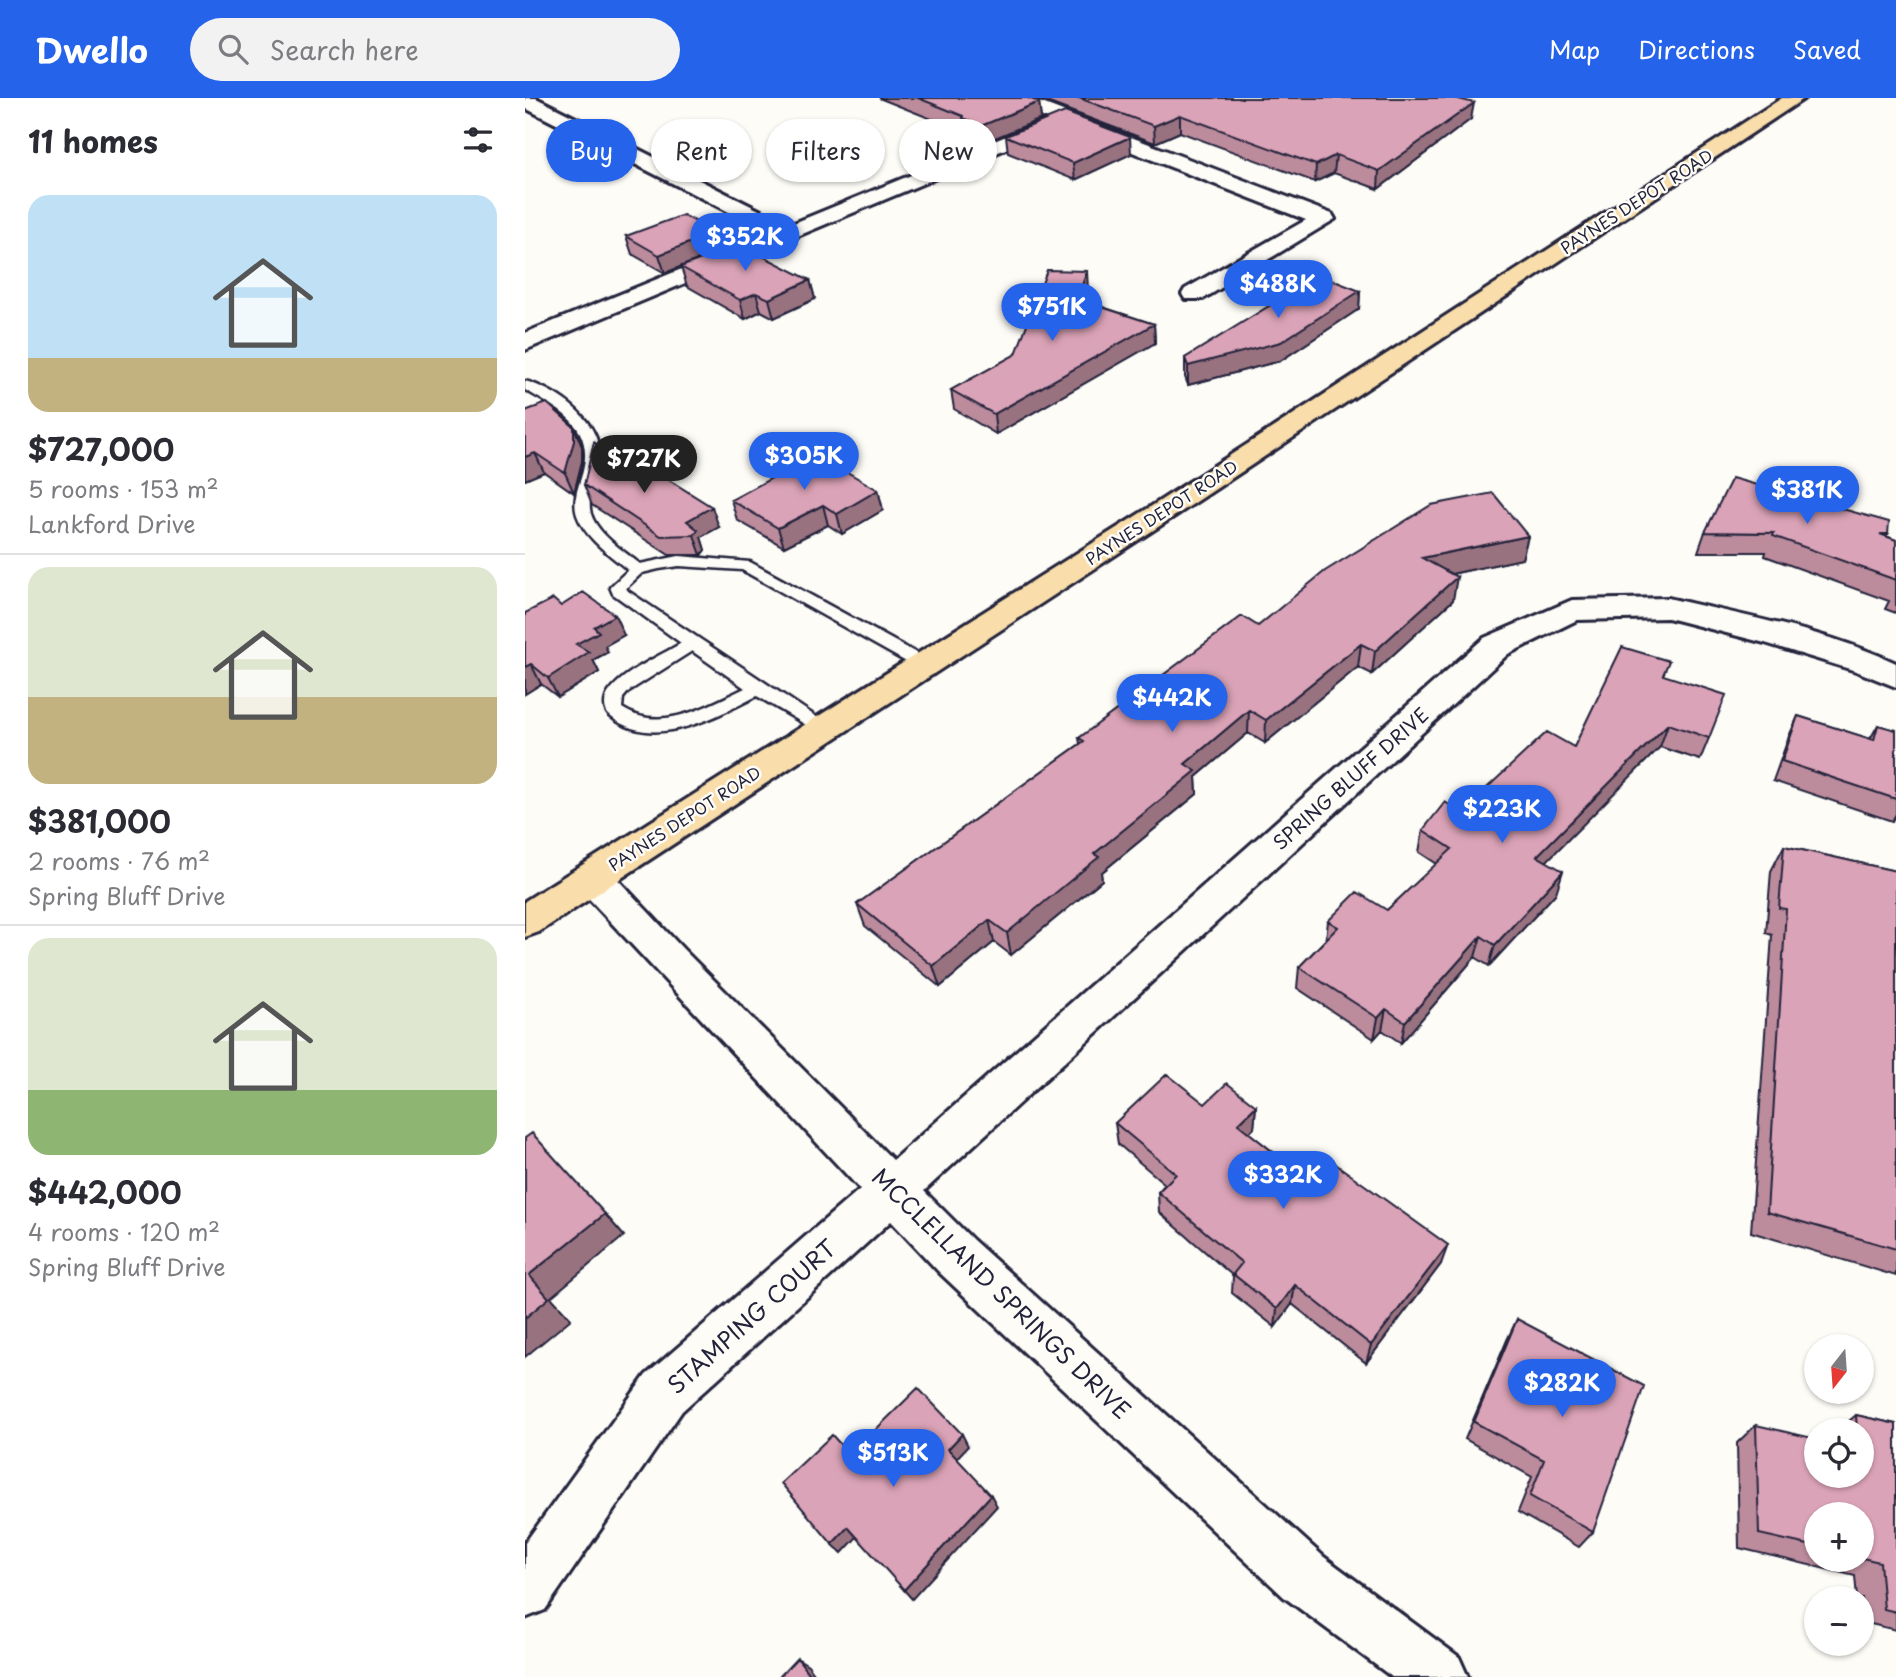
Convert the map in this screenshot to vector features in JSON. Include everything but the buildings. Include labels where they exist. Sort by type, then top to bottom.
[{"type":"main road","name":"PAYNES DEPOT ROAD","points":[[525,921],[1795,98]]},
{"type":"street","points":[[1011,98],[1324,219],[1194,294]]},
{"type":"street","points":[[525,100],[788,233]]},
{"type":"street","points":[[525,342],[1066,119]]},
{"type":"street","name":"SPRING BLUFF DRIVE","points":[[893,1190],[1496,646],[1572,610],[1668,608],[1773,634],[1868,663],[1896,676]]},
{"type":"street","name":"MCCLELLAND SPRINGS DRIVE","points":[[593,878],[669,961],[956,1256],[1304,1577],[1439,1677]]},
{"type":"street","name":"STAMPING COURT","points":[[525,1590],[664,1393],[893,1190]]},
{"type":"lane","points":[[525,385],[576,416],[585,429],[593,446],[593,460],[583,497],[583,513],[589,526],[637,570]]},
{"type":"lane","points":[[824,728],[758,689],[621,594],[618,587],[637,570],[679,561],[737,563],[754,568],[923,664]]},
{"type":"lane","points":[[693,643],[623,687],[615,696],[613,710],[621,717],[635,722],[678,722],[707,713],[758,689]]}]
